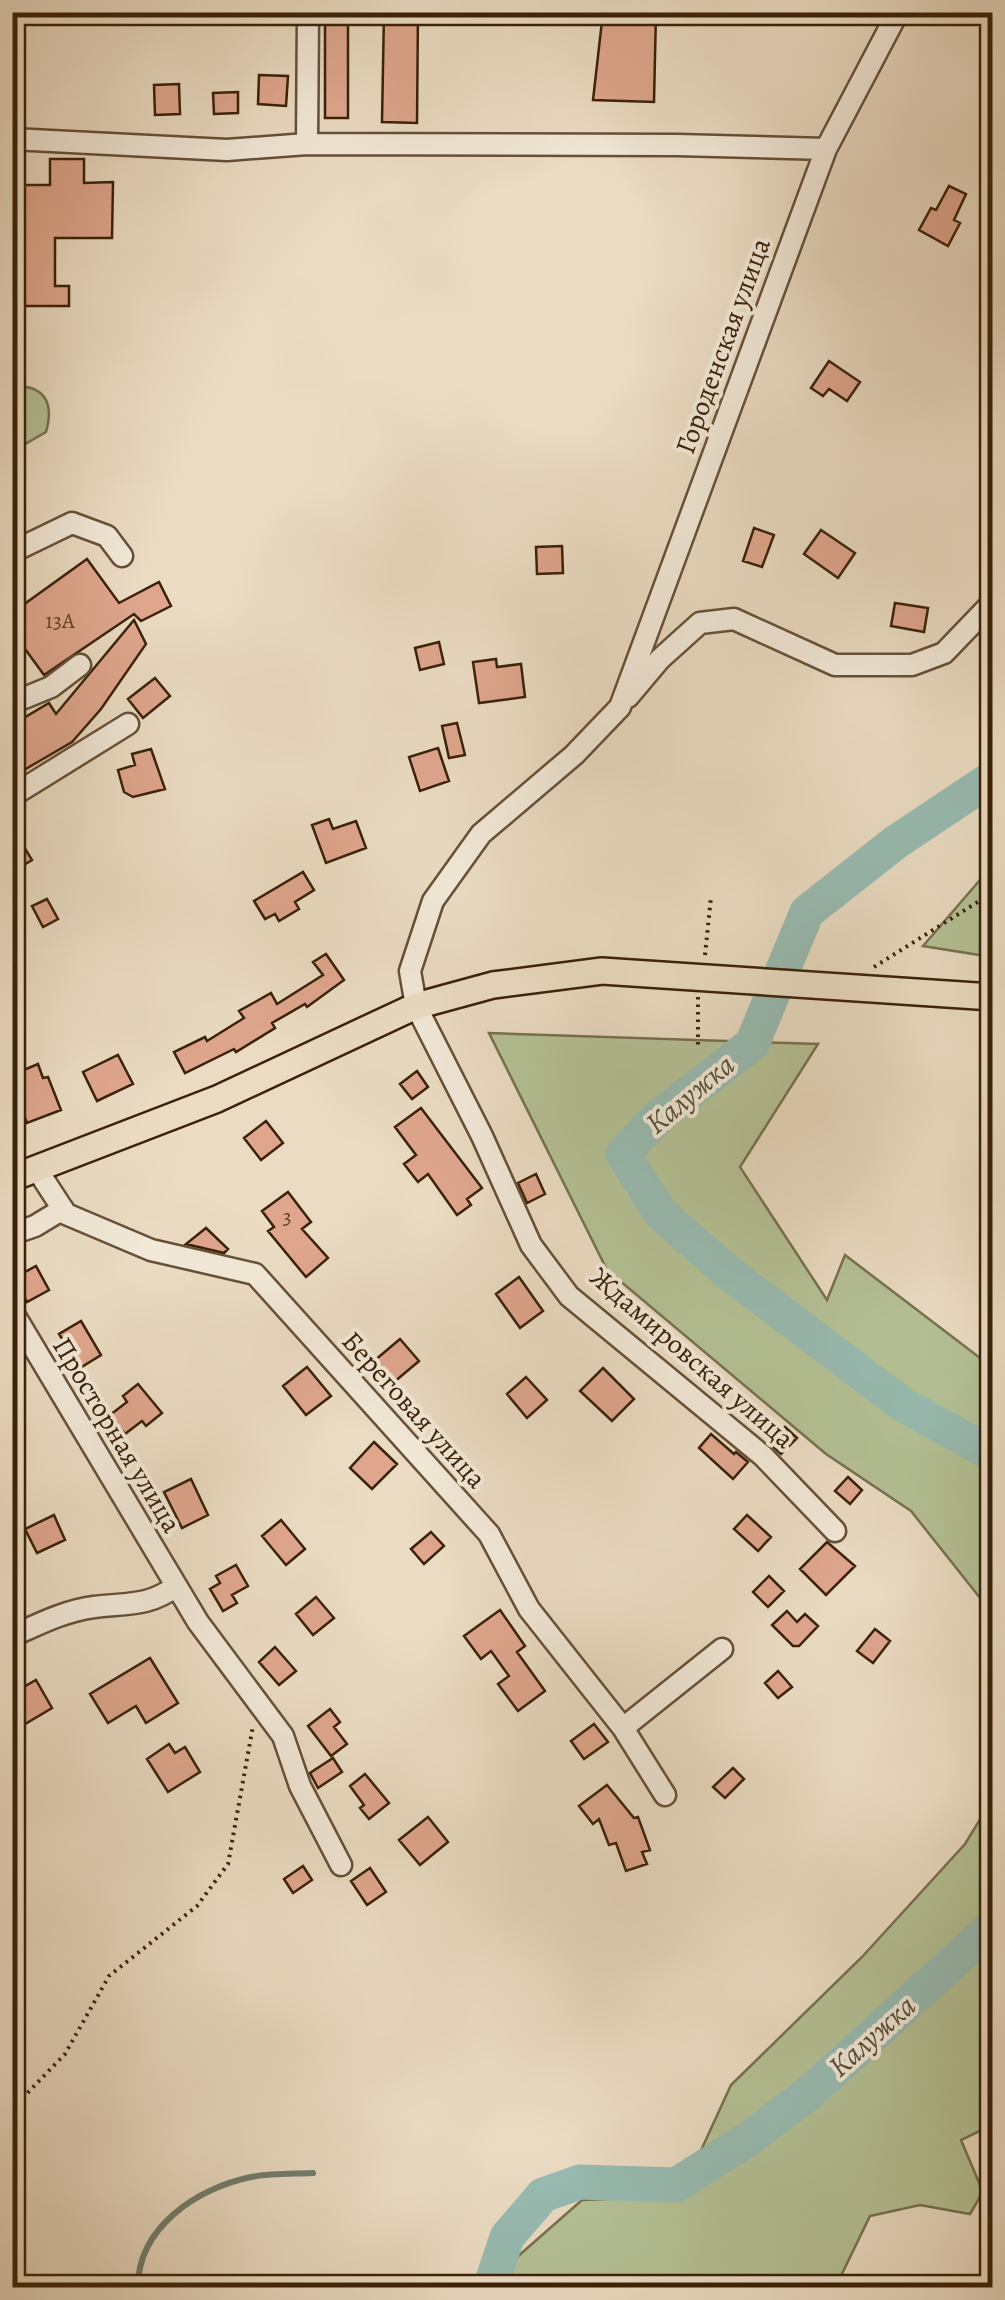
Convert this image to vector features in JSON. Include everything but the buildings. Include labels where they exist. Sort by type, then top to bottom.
[{"type":"main road","points":[[12,1178],[217,1099],[416,1006],[493,985],[602,970],[864,979],[992,997]]},
{"type":"street","points":[[307,144],[308,12]]},
{"type":"street","name":"Городенская улица","points":[[620,706],[826,149],[898,12]]},
{"type":"street","points":[[12,139],[226,150],[307,144],[826,149]]},
{"type":"street","points":[[12,552],[72,523],[107,536],[122,556]]},
{"type":"street","name":"Городенская улица","points":[[416,1006],[410,971],[433,902],[481,834],[574,754],[660,660],[700,623],[734,619],[835,666],[912,665],[944,653],[992,603]]},
{"type":"street","points":[[12,702],[50,687],[80,665]]},
{"type":"street","points":[[12,796],[128,724]]},
{"type":"street","name":"Ждамировская улица","points":[[416,1006],[482,1136],[531,1245],[570,1296],[763,1456],[835,1531]]},
{"type":"street","points":[[12,1234],[63,1209],[38,1170]]},
{"type":"street","name":"Береговая улица","points":[[63,1209],[66,1214],[151,1250],[255,1274],[489,1534],[530,1609],[623,1728],[665,1794]]},
{"type":"street","name":"Просторная улица","points":[[12,1311],[176,1586],[282,1736],[300,1786],[341,1865]]},
{"type":"street","points":[[12,1636],[58,1615],[94,1607],[135,1606],[162,1597],[176,1586]]},
{"type":"street","points":[[623,1728],[722,1649]]},
{"type":"path","points":[[864,979],[992,893]]},
{"type":"path","points":[[698,1047],[701,974],[711,897]]},
{"type":"path","points":[[12,2109],[65,2054],[109,1976],[197,1906],[228,1864],[258,1703]]},
{"type":"green space","points":[[27,387],[45,398],[48,424],[46,432],[13,451],[13,392]]},
{"type":"green space","points":[[992,866],[992,957],[923,946]]},
{"type":"green space","points":[[489,1033],[818,1044],[740,1167],[827,1300],[845,1255],[992,1367],[992,1613],[911,1511],[826,1454],[607,1270]]},
{"type":"green space","points":[[992,1800],[992,2125],[961,2140],[983,2192],[970,2214],[920,2205],[870,2216],[838,2282],[841,2287],[501,2287],[508,2265],[582,2200],[680,2196],[731,2085],[862,1957],[965,1844]]},
{"type":"waterway","name":"Калужка","points":[[992,778],[896,842],[807,912],[752,1044],[658,1117],[623,1154],[661,1214],[729,1273],[902,1404],[992,1454]]},
{"type":"waterway","name":"Калужка","points":[[490,2288],[507,2237],[543,2195],[580,2182],[676,2185],[747,2140],[808,2094],[992,1927]]},
{"type":"waterway","points":[[138,2288],[140,2266],[148,2247],[159,2229],[191,2201],[251,2177],[313,2173]]}]
